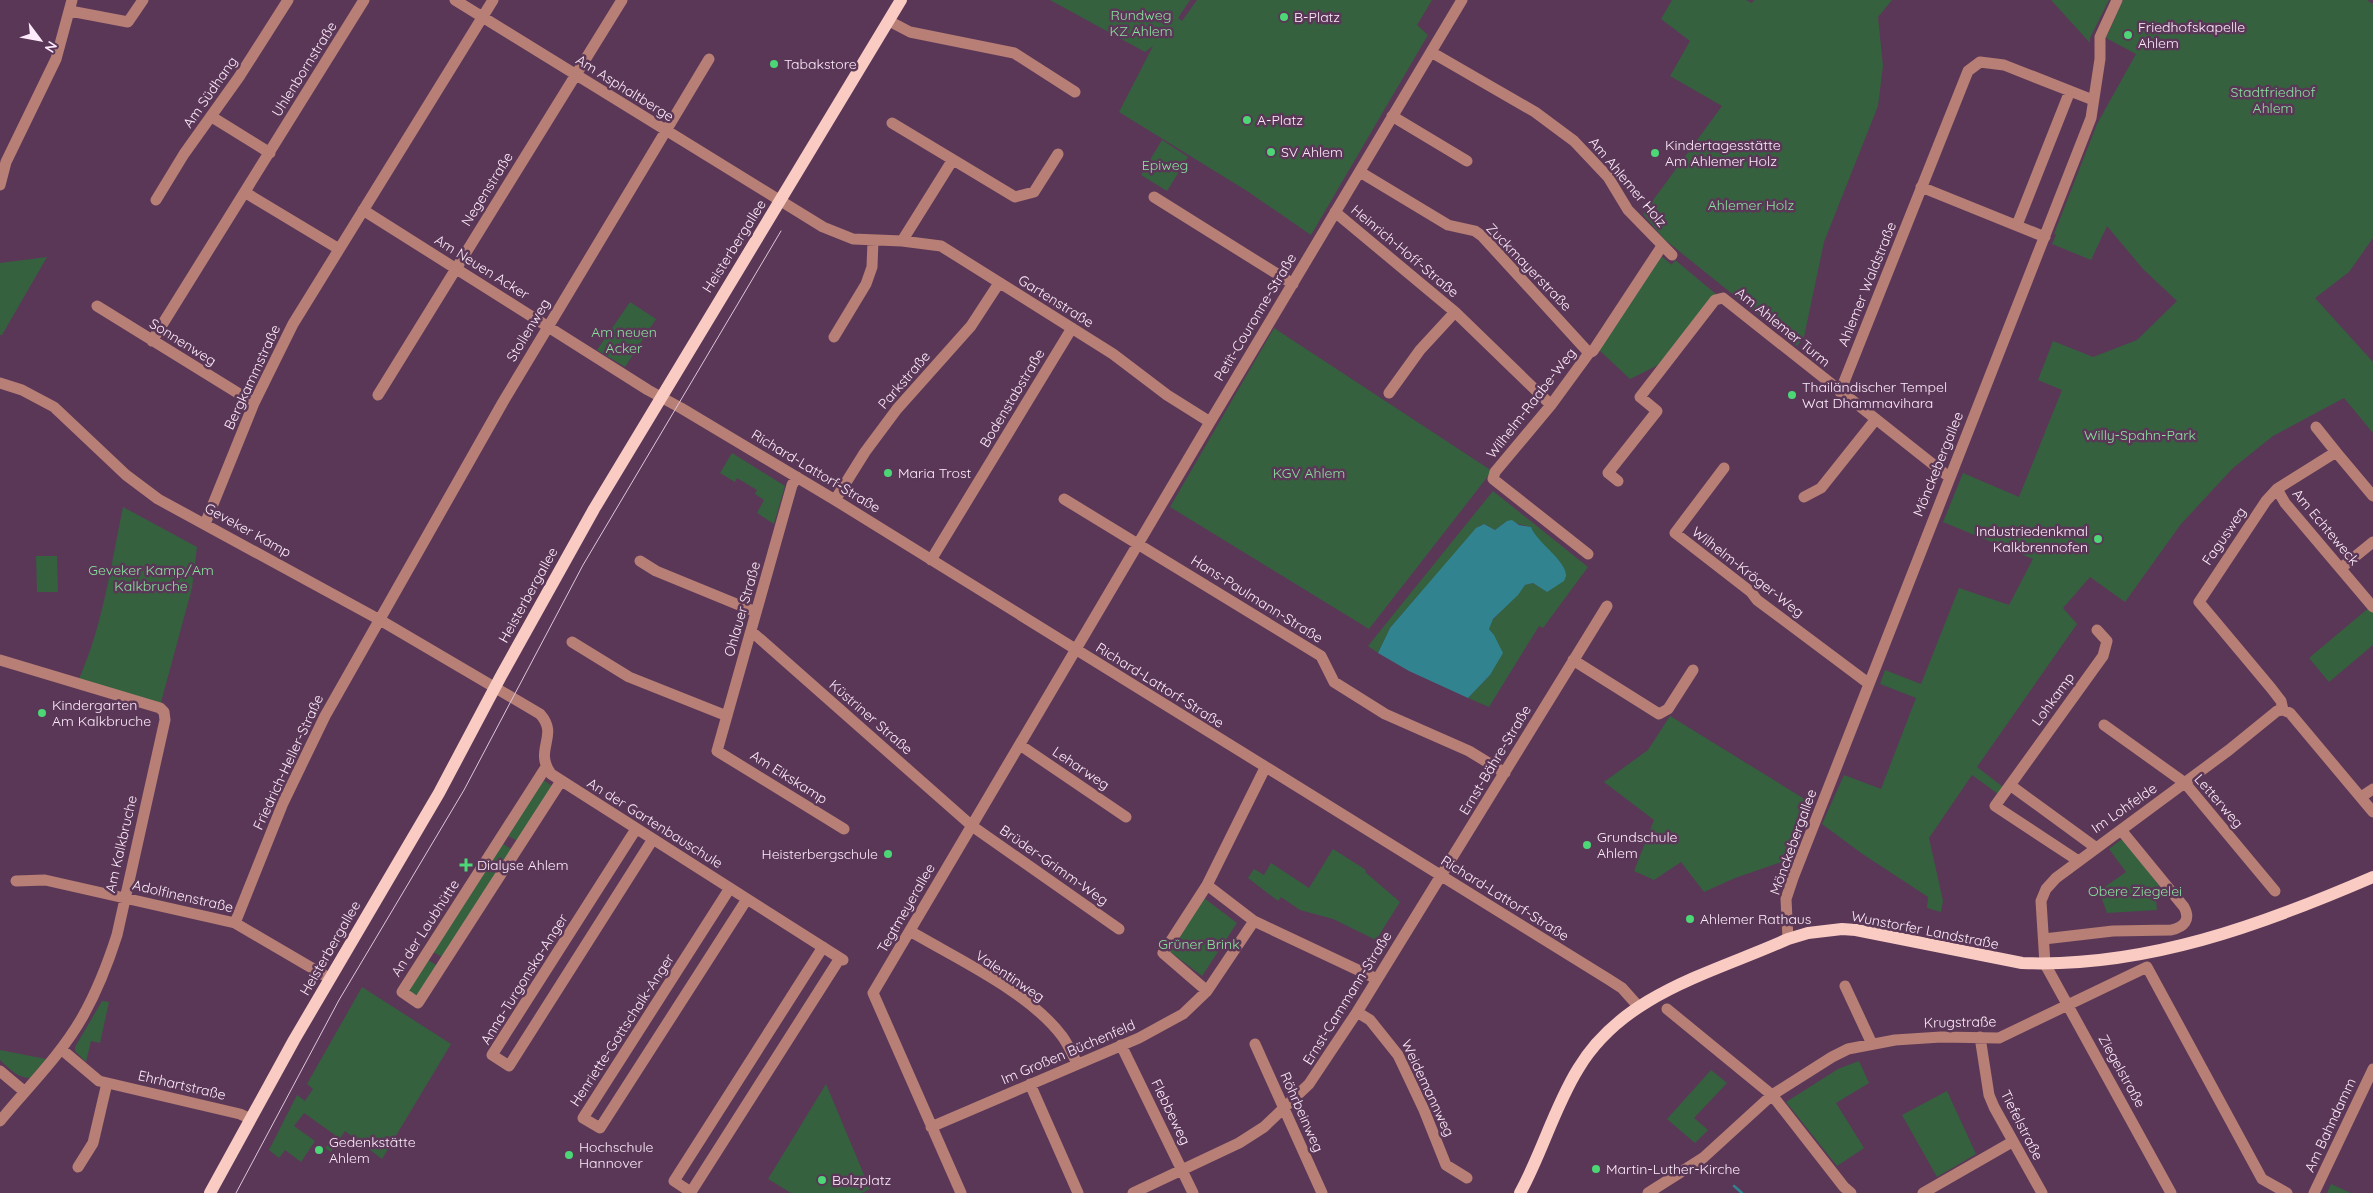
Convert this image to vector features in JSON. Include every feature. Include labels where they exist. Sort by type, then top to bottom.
[{"type":"main road","name":"Heisterbergallee","points":[[210,1193],[329,978],[439,793],[495,686],[580,532],[901,0]]},
{"type":"main road","name":"Wunstorfer Landstraße","points":[[1520,1193],[1578,1069],[1603,1036],[1638,1006],[1683,983],[1788,939],[1808,933],[1842,929],[1856,930],[1983,957],[2046,964],[2117,957],[2223,934],[2274,918],[2373,877]]},
{"type":"street","points":[[0,185],[2,166],[56,59],[71,6],[128,22],[143,0]]},
{"type":"street","name":"Am Südhang","points":[[156,200],[184,154],[212,117],[288,0]]},
{"type":"street","name":"Uhlenbornstraße","points":[[152,340],[364,0]]},
{"type":"street","name":"Am Asphaltberge","points":[[455,0],[781,200]]},
{"type":"street","name":"Bergkammstraße","points":[[205,524],[254,402],[293,324],[493,0]]},
{"type":"street","name":"Negenstraße","points":[[378,395],[622,0]]},
{"type":"street","name":"Petit-Couronne-Straße","points":[[1076,650],[1462,0]]},
{"type":"street","name":"Mönckebergallee","points":[[1788,939],[1786,900],[1791,885],[1868,683],[2091,118],[2100,59],[2100,37],[2117,0]]},
{"type":"street","points":[[889,21],[910,32],[1014,53],[1075,92]]},
{"type":"street","name":"Am Ahlemer Holz","points":[[1432,52],[1535,112],[1574,140],[1608,177],[1628,210],[1672,255]]},
{"type":"street","name":"Stollenweg","points":[[380,620],[474,451],[547,326],[709,59]]},
{"type":"street","name":"Ahlemer Waldstraße","points":[[1840,392],[1968,70],[1980,62],[2004,65],[2093,100]]},
{"type":"street","points":[[2017,225],[2070,91]]},
{"type":"street","points":[[1392,116],[1467,161]]},
{"type":"street","points":[[212,117],[270,153]]},
{"type":"street","points":[[892,124],[1015,198],[1034,192],[1058,154]]},
{"type":"street","points":[[902,241],[952,161]]},
{"type":"street","name":"Zuckmayerstraße","points":[[1360,172],[1448,225],[1475,231],[1482,236],[1589,353]]},
{"type":"street","points":[[1921,187],[2045,237]]},
{"type":"street","points":[[246,192],[339,249]]},
{"type":"street","points":[[1154,197],[1293,284]]},
{"type":"street","name":"Gartenstraße","points":[[781,200],[834,232],[853,239],[902,241],[941,246],[1113,354],[1167,395],[1210,422]]},
{"type":"street","name":"Am Neuen Acker","points":[[363,210],[661,397]]},
{"type":"street","name":"Heinrich-Hoff-Straße","points":[[1335,212],[1455,312],[1551,405]]},
{"type":"street","points":[[834,337],[866,284],[872,267],[873,241]]},
{"type":"street","name":"Wilhelm-Raabe-Weg","points":[[1588,554],[1493,479],[1495,472],[1551,405],[1589,353],[1593,351],[1662,246]]},
{"type":"street","name":"Parkstraße","points":[[835,500],[865,452],[897,408],[971,326],[999,283]]},
{"type":"street","name":"Am Ahlemer Turm","points":[[1618,481],[1608,473],[1657,411],[1640,397],[1715,300],[1723,298],[1949,477]]},
{"type":"street","name":"Sonnenweg","points":[[97,306],[254,402]]},
{"type":"street","name":"Heinrich-Hoff-Straße","points":[[1389,393],[1420,350],[1455,312]]},
{"type":"street","name":"Bodenstabstraße","points":[[931,560],[1072,328]]},
{"type":"street","name":"Geveker Kamp","points":[[0,383],[22,390],[54,407],[139,486],[495,686]]},
{"type":"street","name":"Richard-Lattorf-Straße","points":[[661,397],[835,500],[1622,988],[1638,1006]]},
{"type":"street","points":[[1804,497],[1821,488],[1876,418]]},
{"type":"street","points":[[2316,427],[2373,496]]},
{"type":"street","name":"Fagusweg","points":[[2283,710],[2281,702],[2272,688],[2199,602],[2266,501],[2277,489],[2336,452]]},
{"type":"street","name":"Wilhelm-Kröger-Weg","points":[[1724,468],[1674,533],[1752,592],[1757,600],[1868,683]]},
{"type":"street","name":"Ohlauer Straße","points":[[717,750],[792,485],[797,477]]},
{"type":"street","name":"Am Echteweck","points":[[2277,489],[2285,503],[2373,607]]},
{"type":"street","name":"Hans-Paulmann-Straße","points":[[1064,499],[1321,656],[1334,682],[1385,714],[1469,751],[1504,773]]},
{"type":"street","points":[[2341,568],[2373,542]]},
{"type":"street","points":[[640,561],[656,571],[756,612]]},
{"type":"street","name":"Ernst-Bähre-Straße","points":[[1441,876],[1606,606]]},
{"type":"street","name":"Friedrich-Heller-Straße","points":[[235,923],[252,875],[301,765],[325,716],[380,620]]},
{"type":"street","name":"Lohkamp","points":[[2078,860],[1995,806],[2103,656],[2107,641],[2097,630]]},
{"type":"street","name":"Küstriner Straße","points":[[751,631],[972,826]]},
{"type":"street","points":[[572,642],[629,677],[727,716]]},
{"type":"street","name":"Tegtmeyerallee","points":[[961,1193],[873,993],[1076,650]]},
{"type":"street","name":"Am Kalkbruche","points":[[0,660],[160,708],[164,712],[165,720],[117,935],[108,963],[83,1017],[61,1049],[0,1121]]},
{"type":"street","points":[[1573,660],[1659,714],[1668,709],[1693,670]]},
{"type":"street","points":[[495,686],[540,714],[545,721],[548,733],[543,755],[546,767]]},
{"type":"street","points":[[2283,710],[2290,712],[2373,812]]},
{"type":"street","name":"Im Lohfelde","points":[[2046,964],[2041,901],[2046,889],[2056,878],[2095,847],[2185,783],[2277,711],[2283,710]]},
{"type":"street","name":"Letterweg","points":[[2104,725],[2185,783],[2275,891]]},
{"type":"street","name":"Leharweg","points":[[1020,744],[1126,817]]},
{"type":"street","name":"Am Eikskamp","points":[[717,750],[844,830]]},
{"type":"street","name":"An der Gartenbauschule","points":[[546,767],[551,774],[561,781],[841,959],[797,1026]]},
{"type":"street","name":"An der Laubhütte","points":[[546,767],[402,992],[418,1003],[561,781]]},
{"type":"street","points":[[1207,991],[1163,953],[1207,885],[1265,768]]},
{"type":"street","points":[[2010,785],[2095,847]]},
{"type":"street","points":[[2361,797],[2373,789]]},
{"type":"street","name":"Brüder-Grimm-Weg","points":[[972,826],[1119,928]]},
{"type":"street","name":"Anna-Turgonska-Anger","points":[[636,829],[492,1055],[509,1066],[653,839]]},
{"type":"street","points":[[2044,939],[2113,931],[2171,930],[2181,927],[2186,922],[2188,916],[2184,907],[2121,830]]},
{"type":"street","points":[[502,835],[519,846]]},
{"type":"street","name":"Ernst-Cammann-Straße","points":[[1133,1193],[1239,1143],[1285,1109],[1315,1077],[1441,876]]},
{"type":"street","name":"Adolfinenstraße","points":[[16,882],[45,880],[235,923],[329,978]]},
{"type":"street","points":[[1207,885],[1254,921],[1377,979]]},
{"type":"street","name":"Henriette-Gottschalk-Anger","points":[[730,888],[583,1118],[600,1128],[747,899]]},
{"type":"street","points":[[595,894],[612,905]]},
{"type":"street","name":"Im Großen Büchenfeld","points":[[931,1126],[1162,1027],[1183,1014],[1207,991],[1254,921]]},
{"type":"street","name":"Valentinweg","points":[[910,931],[1010,991],[1037,1011],[1062,1036],[1077,1063]]},
{"type":"street","points":[[779,1015],[797,1026],[691,1192],[674,1181],[779,1015],[823,947]]},
{"type":"street","points":[[428,952],[444,962]]},
{"type":"street","points":[[688,954],[706,965]]},
{"type":"street","name":"Ziegelstraße","points":[[2046,964],[2171,1193]]},
{"type":"street","name":"Krugstraße","points":[[1648,1193],[1703,1158],[1772,1095],[1848,1049],[1872,1044],[1930,1038],[1999,1038],[2147,967],[2262,1179],[2287,1193]]},
{"type":"street","points":[[1846,986],[1872,1044]]},
{"type":"street","points":[[1667,1009],[1772,1095],[1845,1191]]},
{"type":"street","points":[[520,1010],[538,1022]]},
{"type":"street","name":"Weidemannweg","points":[[1357,1012],[1370,1020],[1398,1055],[1424,1110],[1446,1165],[1467,1178]]},
{"type":"street","name":"Tiefelstraße","points":[[1980,1038],[1989,1095],[2012,1142],[2040,1192]]},
{"type":"street","name":"Röhrbeinweg","points":[[1255,1044],[1322,1193]]},
{"type":"street","name":"Flebbeweg","points":[[1121,1045],[1193,1193]]},
{"type":"street","name":"Ehrhartstraße","points":[[61,1049],[91,1075],[106,1083],[240,1114],[251,1119]]},
{"type":"street","name":"Am Bahndamm","points":[[2314,1193],[2373,1069]]},
{"type":"street","points":[[614,1070],[630,1081]]},
{"type":"street","points":[[0,1071],[25,1092]]},
{"type":"street","points":[[78,1167],[93,1144],[106,1083]]},
{"type":"street","points":[[1030,1084],[1078,1193]]},
{"type":"street","points":[[707,1130],[724,1142]]},
{"type":"street","points":[[1923,1193],[2012,1142]]},
{"type":"green space","name":"SV Ahlem","points":[[1050,0],[1190,0],[1178,18],[1182,21],[1197,0],[1432,0],[1417,25],[1428,35],[1311,235],[1247,191],[1119,112],[1153,46],[1145,52]]},
{"type":"green space","name":"Ahlemer Holz","points":[[1672,0],[1746,0],[1752,3],[1754,0],[1892,0],[1878,17],[1883,66],[1878,106],[1824,242],[1804,337],[1797,346],[1664,239],[1643,214],[1722,106],[1670,76],[1690,41],[1661,19]]},
{"type":"green space","points":[[2051,0],[2109,0],[2090,38],[2090,43]]},
{"type":"green space","points":[[2123,0],[2367,0],[2373,4],[2373,238],[2349,272],[2315,298],[2373,362],[2373,433],[2344,398],[2273,436],[2233,468],[2181,524],[2125,602],[2090,577],[2063,608],[2077,624],[1977,767],[2003,787],[1998,794],[1972,775],[1929,838],[1943,901],[1941,912],[1927,908],[1928,897],[1861,853],[1822,824],[1844,775],[1881,789],[1916,698],[1880,684],[1885,670],[1921,684],[1959,588],[2009,605],[2033,559],[1943,522],[1963,473],[2019,497],[2062,390],[2038,380],[2053,341],[2093,357],[2137,340],[2177,301],[2143,269],[2107,226],[2091,260],[2052,244],[2056,235],[2054,234],[2097,124],[2136,54],[2106,38]]},
{"type":"green space","name":"Epiweg","points":[[1162,140],[1188,157],[1167,191],[1141,175]]},
{"type":"green space","points":[[1660,255],[1672,265],[1675,260],[1716,294],[1660,364],[1630,379],[1598,349]]},
{"type":"green space","points":[[47,257],[2,335],[0,335],[0,263]]},
{"type":"green space","name":"Am neuen Acker","points":[[630,302],[656,319],[625,367],[597,350]]},
{"type":"green space","name":"KGV Ahlem","points":[[1274,328],[1492,471],[1369,629],[1170,507]]},
{"type":"green space","points":[[732,453],[785,486],[774,524],[757,513],[764,500],[755,494],[757,490],[737,478],[735,482],[720,473]]},
{"type":"green space","points":[[1493,491],[1588,567],[1543,628],[1539,626],[1489,707],[1468,698],[1490,675],[1494,635],[1489,629],[1491,622],[1525,585],[1533,583],[1547,592],[1550,552],[1535,537],[1531,527],[1507,521],[1495,530],[1484,524],[1479,526],[1390,628],[1378,653],[1368,646]]},
{"type":"green space","name":"Geveker Kamp/Am Kalkbruche","points":[[123,507],[197,547],[192,588],[160,706],[79,679],[100,616]]},
{"type":"green space","points":[[36,556],[57,556],[58,592],[37,592]]},
{"type":"green space","points":[[2371,606],[2373,609],[2373,645],[2329,682],[2309,658]]},
{"type":"green space","points":[[1670,716],[1811,803],[1790,859],[1735,878],[1704,892],[1681,862],[1654,880],[1634,871],[1654,820],[1604,782],[1648,750]]},
{"type":"green space","points":[[542,779],[552,786],[518,841],[508,836]]},
{"type":"green space","name":"Obere Ziegelei","points":[[2123,838],[2163,891],[2155,892],[2157,910],[2107,913],[2099,891],[2126,872],[2109,849]]},
{"type":"green space","points":[[500,842],[513,850],[442,957],[433,952]]},
{"type":"green space","points":[[1333,849],[1366,870],[1365,872],[1400,902],[1376,940],[1333,919],[1300,910],[1281,897],[1278,901],[1248,878],[1254,869],[1264,875],[1271,863],[1309,888]]},
{"type":"green space","name":"Grüner Brink","points":[[1204,898],[1237,923],[1202,976],[1169,951]]},
{"type":"green space","points":[[426,959],[438,966],[421,993],[415,995],[410,992],[409,985]]},
{"type":"green space","points":[[362,987],[451,1044],[382,1159],[345,1131],[331,1152],[325,1148],[335,1135],[304,1113],[294,1126],[315,1141],[301,1162],[285,1150],[279,1158],[269,1150],[297,1095],[305,1101],[313,1089],[307,1084]]},
{"type":"green space","points":[[102,1001],[109,1002],[100,1043],[91,1041],[86,1062],[75,1051],[75,1047]]},
{"type":"green space","points":[[0,1050],[46,1059],[30,1078],[25,1078],[14,1072],[0,1060]]},
{"type":"green space","points":[[1859,1061],[1869,1083],[1836,1103],[1864,1148],[1837,1166],[1786,1102],[1838,1069]]},
{"type":"green space","points":[[1711,1070],[1727,1083],[1694,1118],[1708,1130],[1695,1143],[1667,1119]]},
{"type":"green space","points":[[826,1084],[870,1189],[862,1193],[791,1193],[768,1179]]},
{"type":"green space","points":[[1947,1091],[1976,1154],[1937,1177],[1902,1115]]},
{"type":"green space","points":[[2331,1184],[2351,1193],[2327,1193]]},
{"type":"shaded area","points":[[1512,520],[1519,525],[1531,527],[1539,539],[1562,564],[1566,576],[1564,581],[1547,592],[1533,583],[1525,585],[1518,595],[1493,619],[1489,629],[1503,653],[1490,675],[1468,698],[1409,671],[1378,653],[1390,628],[1476,528],[1484,524],[1495,530],[1507,521]]},
{"type":"waterway","points":[[1734,1186],[1742,1193]]},
{"type":"tram line","points":[[236,1193],[339,1000],[464,790],[583,565],[781,231]]},
{"type":"place","name":"B-Platz","points":[[1284,17]]},
{"type":"place","name":"Friedhofskapelle Ahlem","points":[[2128,35]]},
{"type":"place","name":"Tabakstore","points":[[774,64]]},
{"type":"place","name":"A-Platz","points":[[1247,120]]},
{"type":"place","name":"SV Ahlem","points":[[1271,152]]},
{"type":"place","name":"Kindertagesstätte Am Ahlemer Holz","points":[[1655,153]]},
{"type":"place","name":"Thailändischer Tempel Wat Dhammavihara","points":[[1792,395]]},
{"type":"place","name":"Maria Trost","points":[[888,473]]},
{"type":"place","name":"Industriedenkmal Kalkbrennofen","points":[[2098,539]]},
{"type":"place","name":"Kindergarten Am Kalkbruche","points":[[42,713]]},
{"type":"place","name":"Grundschule Ahlem","points":[[1587,845]]},
{"type":"place","name":"Heisterbergschule","points":[[888,854]]},
{"type":"place","name":"Dialyse Ahlem","points":[[466,865]]},
{"type":"place","name":"Ahlemer Rathaus","points":[[1690,919]]},
{"type":"place","name":"Gedenkstätte Ahlem","points":[[319,1150]]},
{"type":"place","name":"Hochschule Hannover","points":[[569,1155]]},
{"type":"place","name":"Martin-Luther-Kirche","points":[[1596,1169]]},
{"type":"place","name":"Bolzplatz","points":[[822,1180]]},
{"type":"park label","name":"Rundweg KZ Ahlem","points":[[1141,24]]},
{"type":"park label","name":"Stadtfriedhof Ahlem","points":[[2273,100]]},
{"type":"park label","name":"Willy-Spahn-Park","points":[[2140,435]]}]
